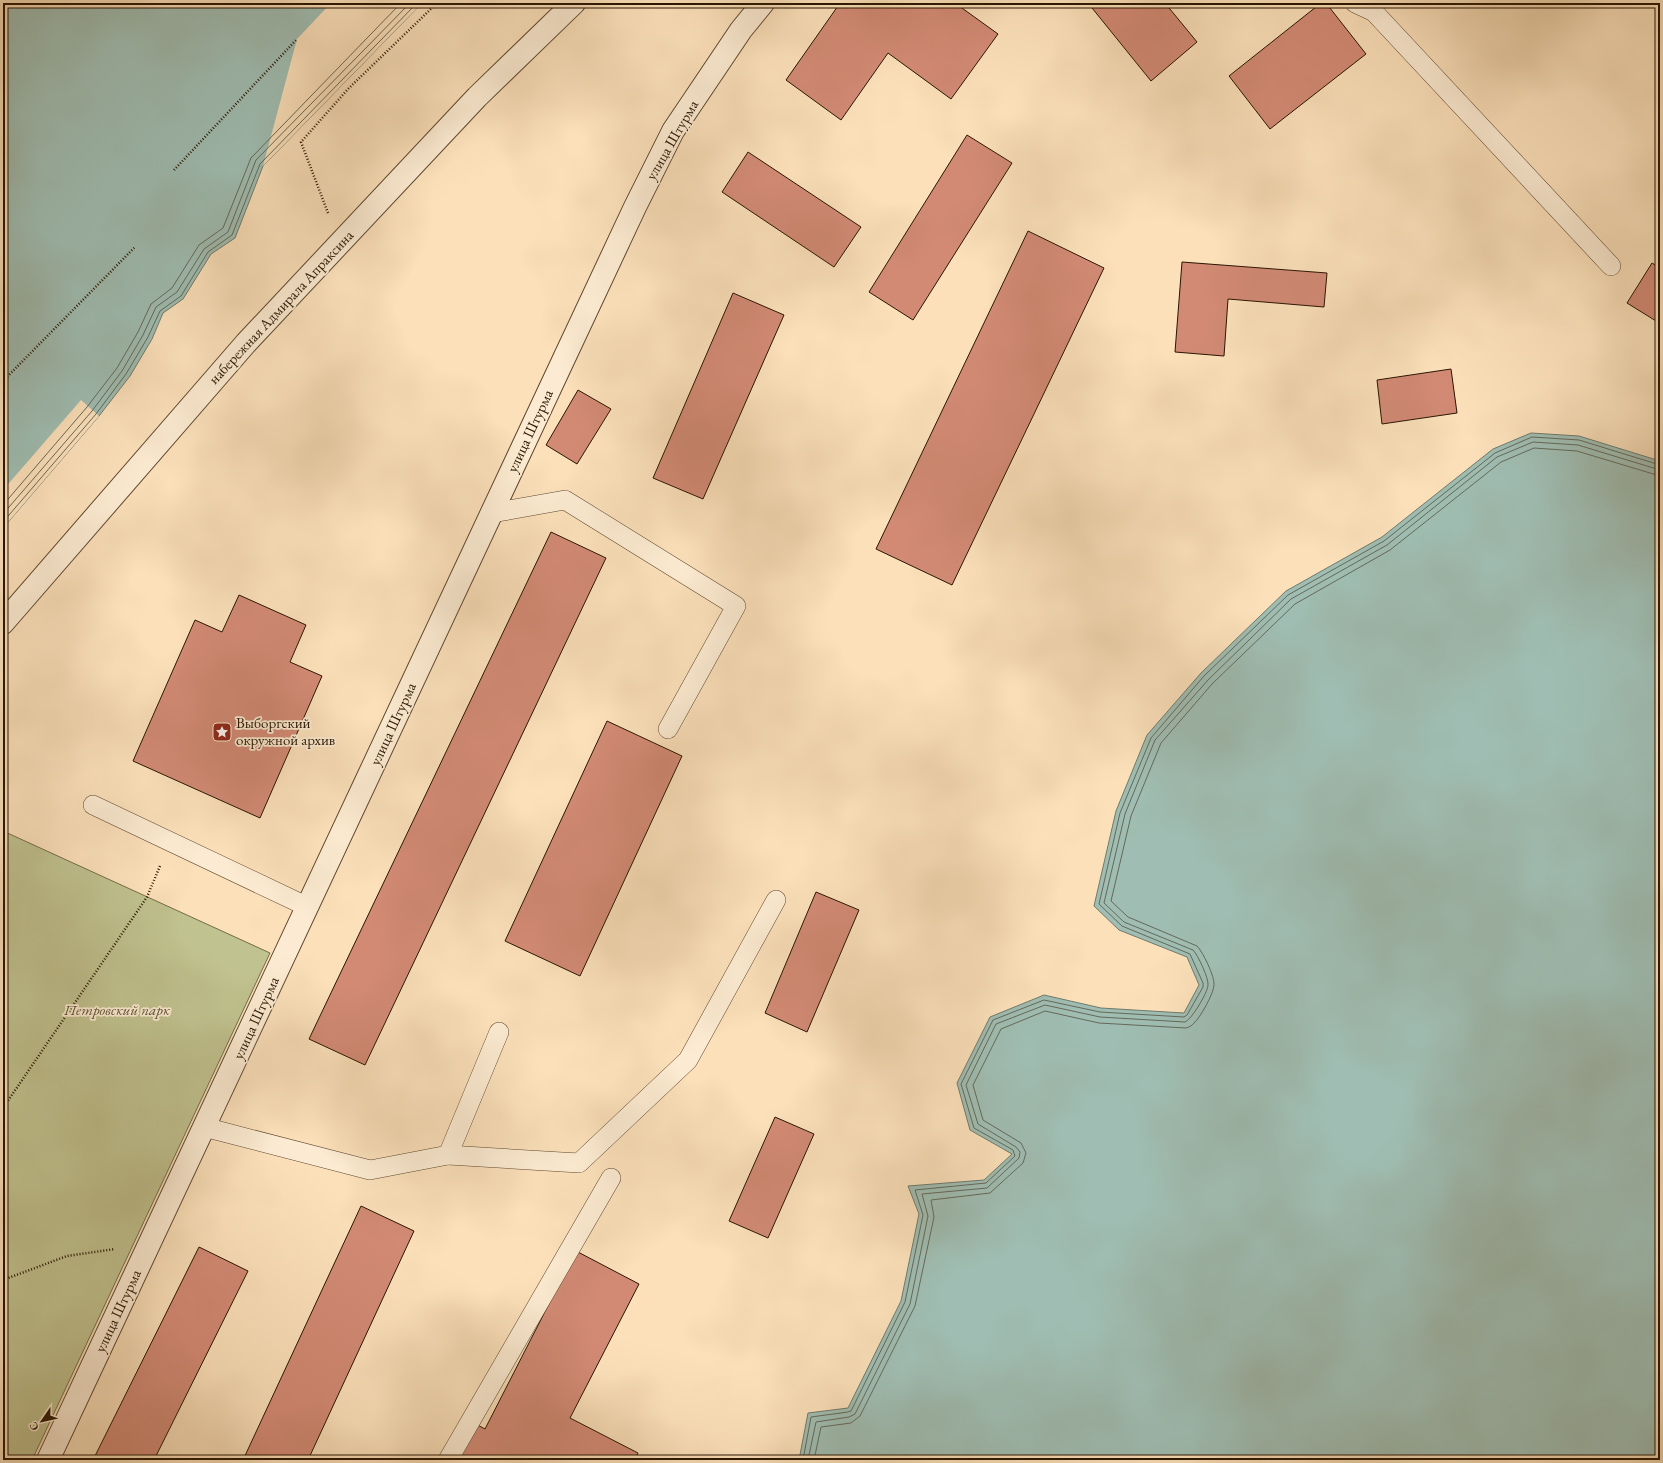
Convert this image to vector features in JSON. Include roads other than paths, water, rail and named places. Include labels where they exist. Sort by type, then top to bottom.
[{"type":"street","name":"набережная Адмирала Апраксина","points":[[3,623],[251,337],[477,97],[574,3]]},
{"type":"street","name":"улица Штурма","points":[[48,1460],[632,214],[674,131],[741,30],[763,3]]},
{"type":"lane","points":[[1355,3],[1374,12],[1611,266]]},
{"type":"lane","points":[[492,513],[565,500],[736,606],[668,729]]},
{"type":"lane","points":[[93,805],[308,907]]},
{"type":"lane","points":[[204,1127],[370,1170],[448,1155],[579,1163],[688,1060],[776,900]]},
{"type":"lane","points":[[448,1155],[499,1032]]},
{"type":"lane","points":[[448,1460],[611,1178]]},
{"type":"water","points":[[3,3],[422,3],[263,166],[235,238],[211,254],[183,299],[163,313],[152,339],[130,376],[99,416],[3,528]]},
{"type":"water","points":[[1531,433],[1579,436],[1660,461],[1660,1460],[799,1460],[808,1413],[848,1408],[901,1301],[919,1214],[908,1186],[984,1180],[1012,1154],[970,1130],[957,1083],[990,1017],[1044,995],[1101,1008],[1184,1013],[1199,985],[1187,957],[1119,930],[1094,906],[1116,811],[1147,735],[1201,673],[1286,591],[1382,537],[1493,449]]},
{"type":"place","name":"Выборгский окружной архив","points":[[222,732]]},
{"type":"park label","name":"Петровский парк","points":[[117,1010]]}]
